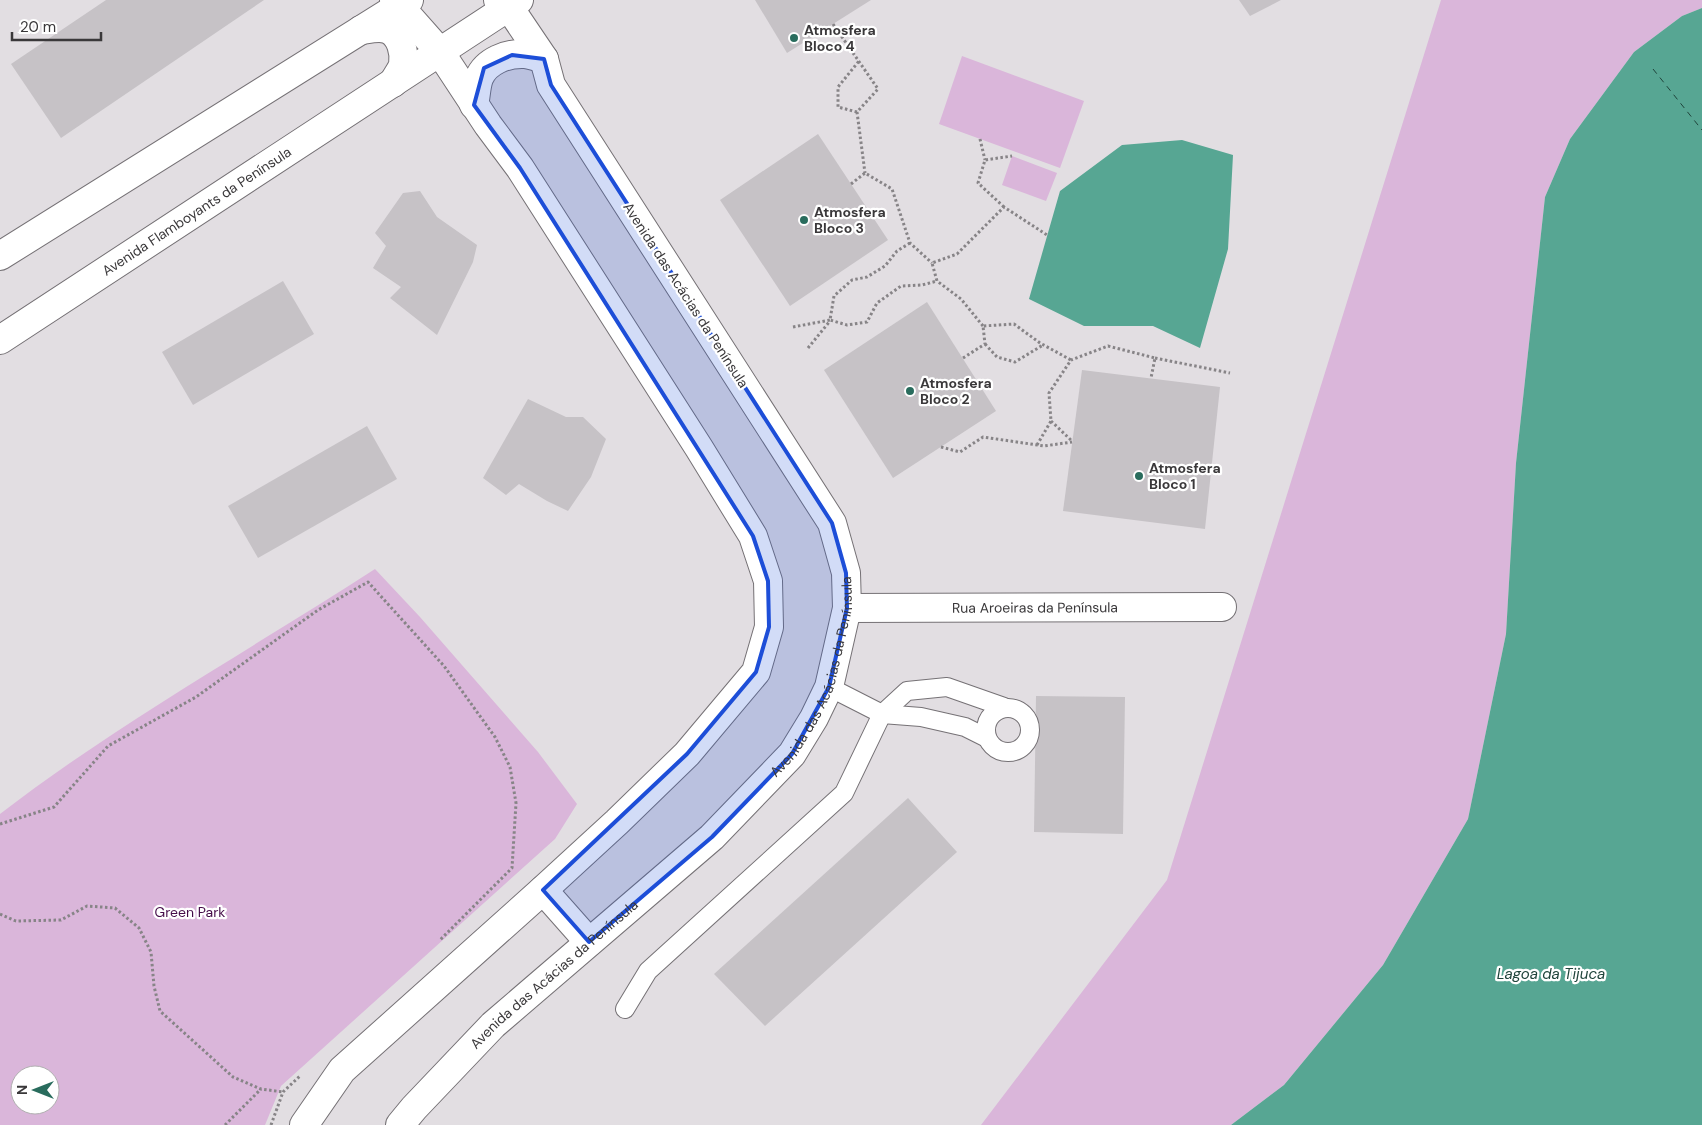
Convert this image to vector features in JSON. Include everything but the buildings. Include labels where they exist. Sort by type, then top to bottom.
[{"type":"street","points":[[0,256],[361,30],[401,2],[440,52],[474,105],[520,168],[753,536],[768,581],[769,627],[756,672],[687,754],[617,822],[342,1070],[304,1125]]},
{"type":"street","name":"Avenida Flamboyants da Península","points":[[0,340],[440,52],[508,2]]},
{"type":"street","name":"Avenida das Acácias da Península","points":[[400,1125],[493,1025],[712,838],[792,754],[814,718],[829,687],[847,608],[846,572],[832,523],[551,85],[544,59],[508,2]]},
{"type":"street","points":[[361,30],[380,28],[388,30],[397,36],[402,46],[403,67],[393,83]]},
{"type":"street","points":[[474,105],[478,79],[484,68],[494,60],[525,54],[544,59]]},
{"type":"street","name":"Rua Aroeiras da Península","points":[[847,608],[1222,606]]},
{"type":"street","points":[[543,890],[589,942]]},
{"type":"lane","points":[[829,687],[882,714],[921,716],[964,727],[986,738],[992,746],[1001,751],[1011,752],[1020,748],[1027,741],[1030,732],[1029,722],[1023,713],[1014,708],[1004,708],[995,711],[988,718],[985,728],[986,738]]},
{"type":"lane","points":[[625,1009],[648,971],[844,793],[882,714],[907,691],[947,687],[1004,708]]},
{"type":"path","points":[[834,24],[878,89],[857,112],[865,173]]},
{"type":"path","points":[[857,112],[838,108],[838,87],[859,61]]},
{"type":"path","points":[[980,139],[985,160],[978,183],[1004,207],[1047,235]]},
{"type":"path","points":[[985,160],[1012,156]]},
{"type":"path","points":[[851,184],[865,173]]},
{"type":"path","points":[[865,173],[892,188],[910,243],[932,263],[937,281],[961,299],[983,326],[985,344],[997,356],[1015,362],[1043,345]]},
{"type":"path","points":[[932,263],[957,254],[1004,207]]},
{"type":"path","points":[[808,348],[830,320],[834,296],[852,280],[867,277],[885,266],[897,251],[910,243]]},
{"type":"path","points":[[793,327],[830,320],[847,325],[867,322],[878,303],[901,286],[922,285],[937,281]]},
{"type":"path","points":[[983,326],[1014,324],[1043,345],[1071,360]]},
{"type":"path","points":[[963,358],[985,344]]},
{"type":"path","points":[[1037,445],[1051,421],[1049,393],[1071,360],[1108,346],[1155,358],[1230,373]]},
{"type":"path","points":[[1151,378],[1155,358]]},
{"type":"path","points":[[941,447],[960,452],[983,437],[1044,446],[1072,442],[1051,421]]},
{"type":"path","points":[[0,824],[54,807],[108,746],[196,697],[318,610],[368,582],[444,666],[496,737],[510,767],[516,803],[512,868],[437,944]]},
{"type":"path","points":[[0,914],[16,921],[61,920],[87,906],[115,908],[139,928],[151,952],[154,986],[160,1011],[233,1077],[261,1089],[283,1092],[292,1089]]},
{"type":"path","points":[[271,1125],[283,1092],[305,1072]]},
{"type":"path","points":[[224,1125],[261,1089]]},
{"type":"highlighted area","points":[[512,55],[544,59],[551,85],[832,523],[846,573],[847,608],[829,687],[792,754],[712,837],[589,942],[543,890],[687,754],[756,672],[769,627],[768,581],[753,536],[520,168],[474,105],[484,68]]},
{"type":"green space","points":[[1441,0],[1702,0],[1702,8],[1682,16],[1634,52],[1570,139],[1545,197],[1516,463],[1506,634],[1468,819],[1383,965],[1284,1085],[1231,1125],[981,1125],[1167,880]]},
{"type":"green space","points":[[962,56],[1084,101],[1060,168],[939,124]]},
{"type":"green space","points":[[1012,156],[1057,173],[1046,201],[1002,185]]},
{"type":"green space","name":"Green Park","points":[[375,569],[420,617],[538,752],[577,804],[555,839],[281,1086],[265,1125],[0,1125],[0,814],[91,749]]},
{"type":"water","name":"Lagoa da Tijuca","points":[[1702,8],[1702,1125],[1231,1125],[1284,1085],[1383,965],[1468,819],[1506,634],[1516,463],[1545,197],[1570,139],[1634,52],[1682,16]]},
{"type":"water","points":[[1182,140],[1233,155],[1228,249],[1200,348],[1153,326],[1084,326],[1029,299],[1060,191],[1122,145]]},
{"type":"ferry route","points":[[1653,69],[1702,130]]},
{"type":"place","name":"Atmosfera Bloco 4","points":[[794,38]]},
{"type":"place","name":"Atmosfera Bloco 3","points":[[804,220]]},
{"type":"place","name":"Atmosfera Bloco 2","points":[[910,391]]},
{"type":"place","name":"Atmosfera Bloco 1","points":[[1139,476]]}]
